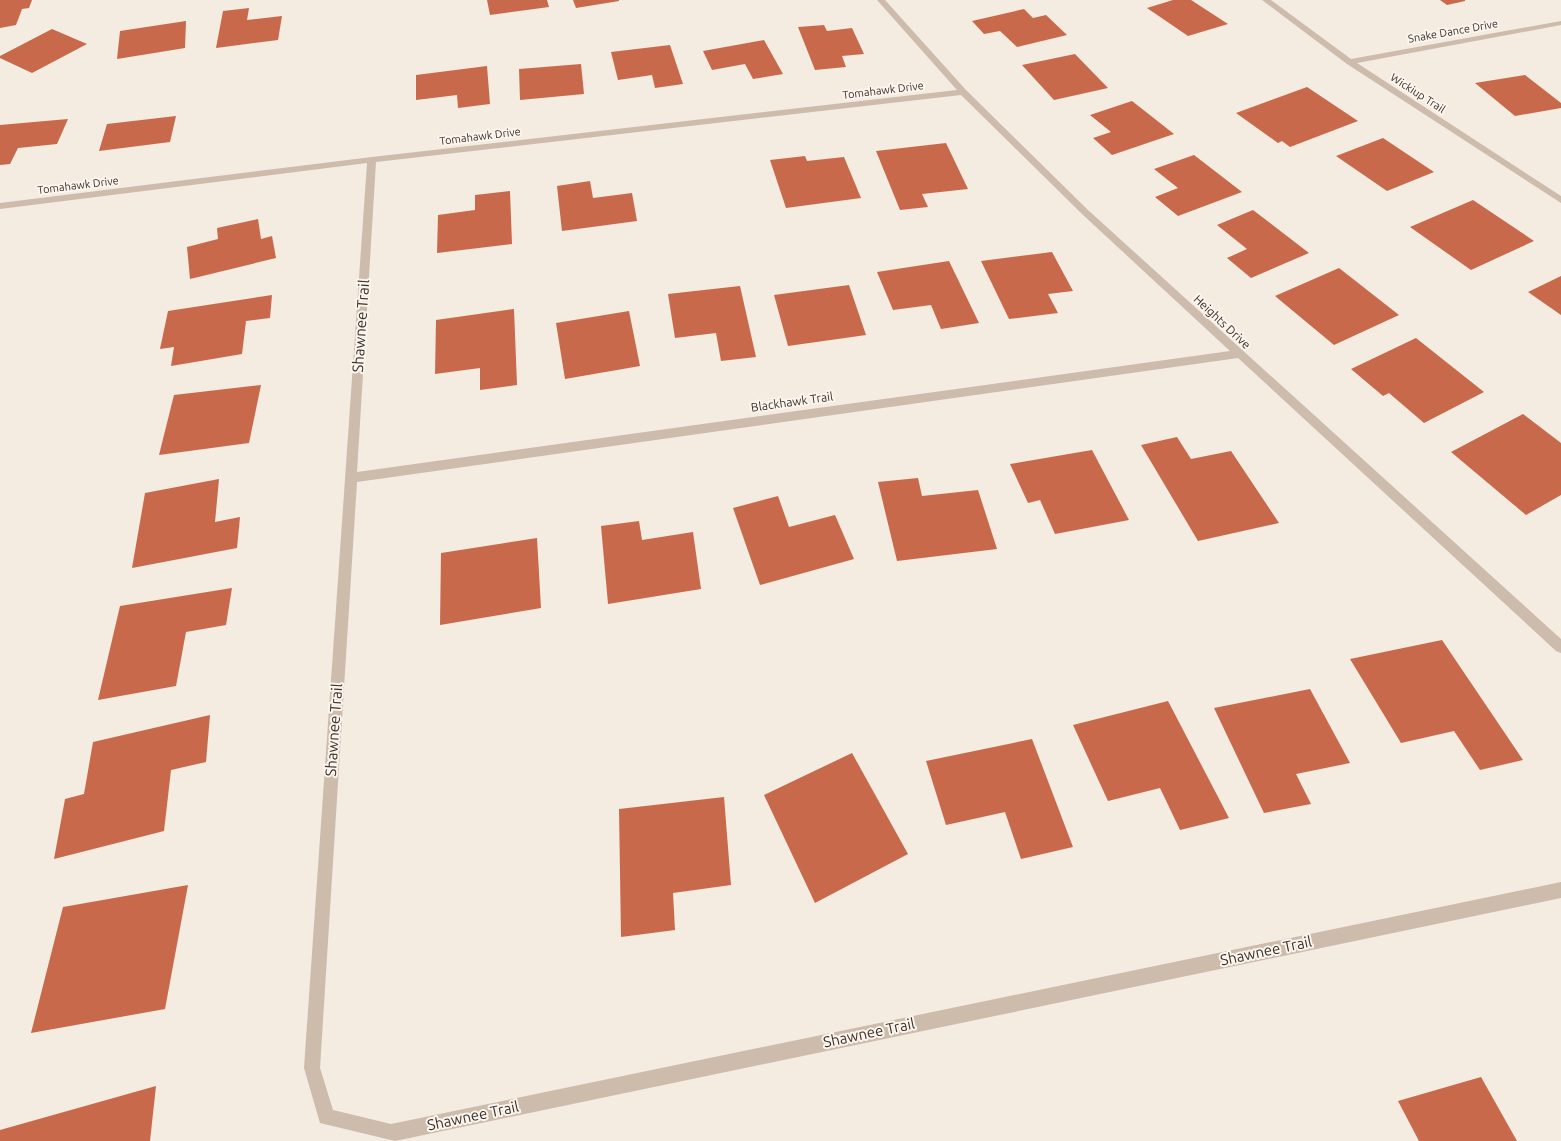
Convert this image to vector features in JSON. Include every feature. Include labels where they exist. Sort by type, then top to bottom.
[{"type":"street","name":"Heights Drive","points":[[881,0],[964,92],[1084,212],[1237,354],[1561,647]]},
{"type":"street","name":"Wickiup Trail","points":[[1266,0],[1350,62],[1561,200]]},
{"type":"street","name":"Snake Dance Drive","points":[[1350,62],[1561,23]]},
{"type":"street","name":"Tomahawk Drive","points":[[0,206],[372,160],[964,92]]},
{"type":"street","name":"Shawnee Trail","points":[[372,160],[312,1068],[326,1117],[391,1133],[1561,890]]},
{"type":"street","name":"Blackhawk Trail","points":[[350,478],[1237,354]]},
{"type":"building","points":[[0,0],[32,0],[29,8],[22,9],[16,25],[0,28]]},
{"type":"building","points":[[487,0],[547,0],[549,7],[490,15]]},
{"type":"building","points":[[573,0],[619,0],[619,1],[576,8]]},
{"type":"building","points":[[1173,0],[1191,0],[1228,24],[1188,36],[1147,8]]},
{"type":"building","points":[[1440,0],[1465,0],[1465,1],[1447,5]]},
{"type":"building","points":[[249,8],[247,20],[282,16],[278,40],[216,48],[223,11]]},
{"type":"building","points":[[1024,9],[1033,18],[1046,15],[1067,35],[1017,47],[1000,31],[984,34],[972,21]]},
{"type":"building","points":[[186,21],[185,48],[117,59],[120,31]]},
{"type":"building","points":[[824,25],[827,31],[852,28],[864,54],[842,56],[846,67],[815,70],[798,27]]},
{"type":"building","points":[[52,29],[87,44],[32,73],[0,58],[0,56]]},
{"type":"building","points":[[764,40],[783,74],[753,79],[745,64],[712,70],[703,51]]},
{"type":"building","points":[[670,45],[683,84],[655,88],[652,75],[618,80],[611,52]]},
{"type":"building","points":[[1075,54],[1108,88],[1054,100],[1022,65]]},
{"type":"building","points":[[581,64],[584,94],[520,100],[519,69]]},
{"type":"building","points":[[487,66],[490,104],[458,108],[457,95],[416,100],[416,75]]},
{"type":"building","points":[[1525,75],[1561,103],[1561,108],[1515,116],[1475,83]]},
{"type":"building","points":[[1307,87],[1358,121],[1290,147],[1282,141],[1278,143],[1236,113]]},
{"type":"building","points":[[1132,101],[1174,134],[1112,155],[1093,138],[1111,132],[1090,115]]},
{"type":"building","points":[[176,116],[170,142],[99,151],[107,124]]},
{"type":"building","points":[[68,119],[57,144],[18,148],[10,164],[0,165],[0,125]]},
{"type":"building","points":[[1383,138],[1434,172],[1387,191],[1336,156]]},
{"type":"building","points":[[946,143],[968,189],[922,194],[928,207],[900,210],[876,151]]},
{"type":"building","points":[[1194,155],[1242,192],[1178,216],[1155,197],[1178,188],[1154,169]]},
{"type":"building","points":[[805,156],[807,161],[844,157],[861,198],[786,208],[770,160]]},
{"type":"building","points":[[590,181],[593,198],[632,193],[637,221],[562,231],[557,186]]},
{"type":"building","points":[[510,191],[512,244],[437,253],[438,215],[475,210],[475,195]]},
{"type":"building","points":[[1473,200],[1534,241],[1471,270],[1410,227]]},
{"type":"building","points":[[1253,210],[1309,253],[1251,278],[1227,258],[1247,249],[1217,225]]},
{"type":"building","points":[[258,219],[261,239],[272,236],[276,258],[190,279],[187,247],[218,239],[217,228]]},
{"type":"building","points":[[1052,252],[1073,291],[1048,294],[1058,313],[1009,319],[981,261]]},
{"type":"building","points":[[949,261],[979,323],[941,329],[931,305],[893,310],[877,272]]},
{"type":"building","points":[[1339,268],[1399,315],[1334,345],[1275,296]]},
{"type":"building","points":[[1561,276],[1561,315],[1528,292]]},
{"type":"building","points":[[849,285],[866,335],[788,346],[774,295]]},
{"type":"building","points":[[740,286],[756,357],[721,361],[716,333],[675,338],[668,294]]},
{"type":"building","points":[[272,295],[270,318],[246,321],[242,354],[171,366],[174,347],[160,349],[168,311]]},
{"type":"building","points":[[514,309],[517,385],[480,390],[480,368],[435,374],[436,320]]},
{"type":"building","points":[[629,311],[640,366],[565,379],[556,323]]},
{"type":"building","points":[[1416,338],[1484,392],[1424,423],[1389,393],[1383,396],[1351,369]]},
{"type":"building","points":[[261,385],[249,443],[159,455],[174,395]]},
{"type":"building","points":[[1523,414],[1561,443],[1561,495],[1526,515],[1451,452]]},
{"type":"building","points":[[1177,437],[1191,459],[1231,451],[1279,523],[1198,541],[1141,445]]},
{"type":"building","points":[[1092,450],[1129,520],[1055,534],[1040,500],[1028,503],[1010,464]]},
{"type":"building","points":[[918,478],[922,496],[978,490],[997,549],[897,561],[878,482]]},
{"type":"building","points":[[219,479],[215,522],[240,517],[237,548],[132,568],[145,493]]},
{"type":"building","points":[[778,496],[789,527],[835,515],[854,559],[760,585],[733,508]]},
{"type":"building","points":[[639,521],[642,540],[693,532],[701,589],[608,604],[601,526]]},
{"type":"building","points":[[537,538],[541,608],[440,625],[441,553]]},
{"type":"building","points":[[232,588],[226,625],[186,632],[176,686],[98,700],[120,606]]},
{"type":"building","points":[[1442,640],[1523,760],[1480,770],[1454,731],[1401,743],[1350,659]]},
{"type":"building","points":[[1310,689],[1350,763],[1296,774],[1311,804],[1264,813],[1214,708]]},
{"type":"building","points":[[1168,701],[1229,818],[1180,830],[1160,788],[1108,801],[1073,725]]},
{"type":"building","points":[[210,715],[206,762],[171,770],[164,831],[54,859],[65,799],[84,794],[93,742]]},
{"type":"building","points":[[1032,739],[1073,847],[1021,859],[1005,812],[946,825],[926,761]]},
{"type":"building","points":[[852,753],[908,854],[815,903],[764,795]]},
{"type":"building","points":[[724,797],[731,885],[673,893],[675,930],[621,937],[619,809]]},
{"type":"building","points":[[188,885],[165,1009],[31,1033],[63,907]]},
{"type":"building","points":[[1481,1077],[1517,1141],[1419,1141],[1398,1101]]},
{"type":"building","points":[[156,1086],[150,1141],[0,1141],[0,1130]]}]
